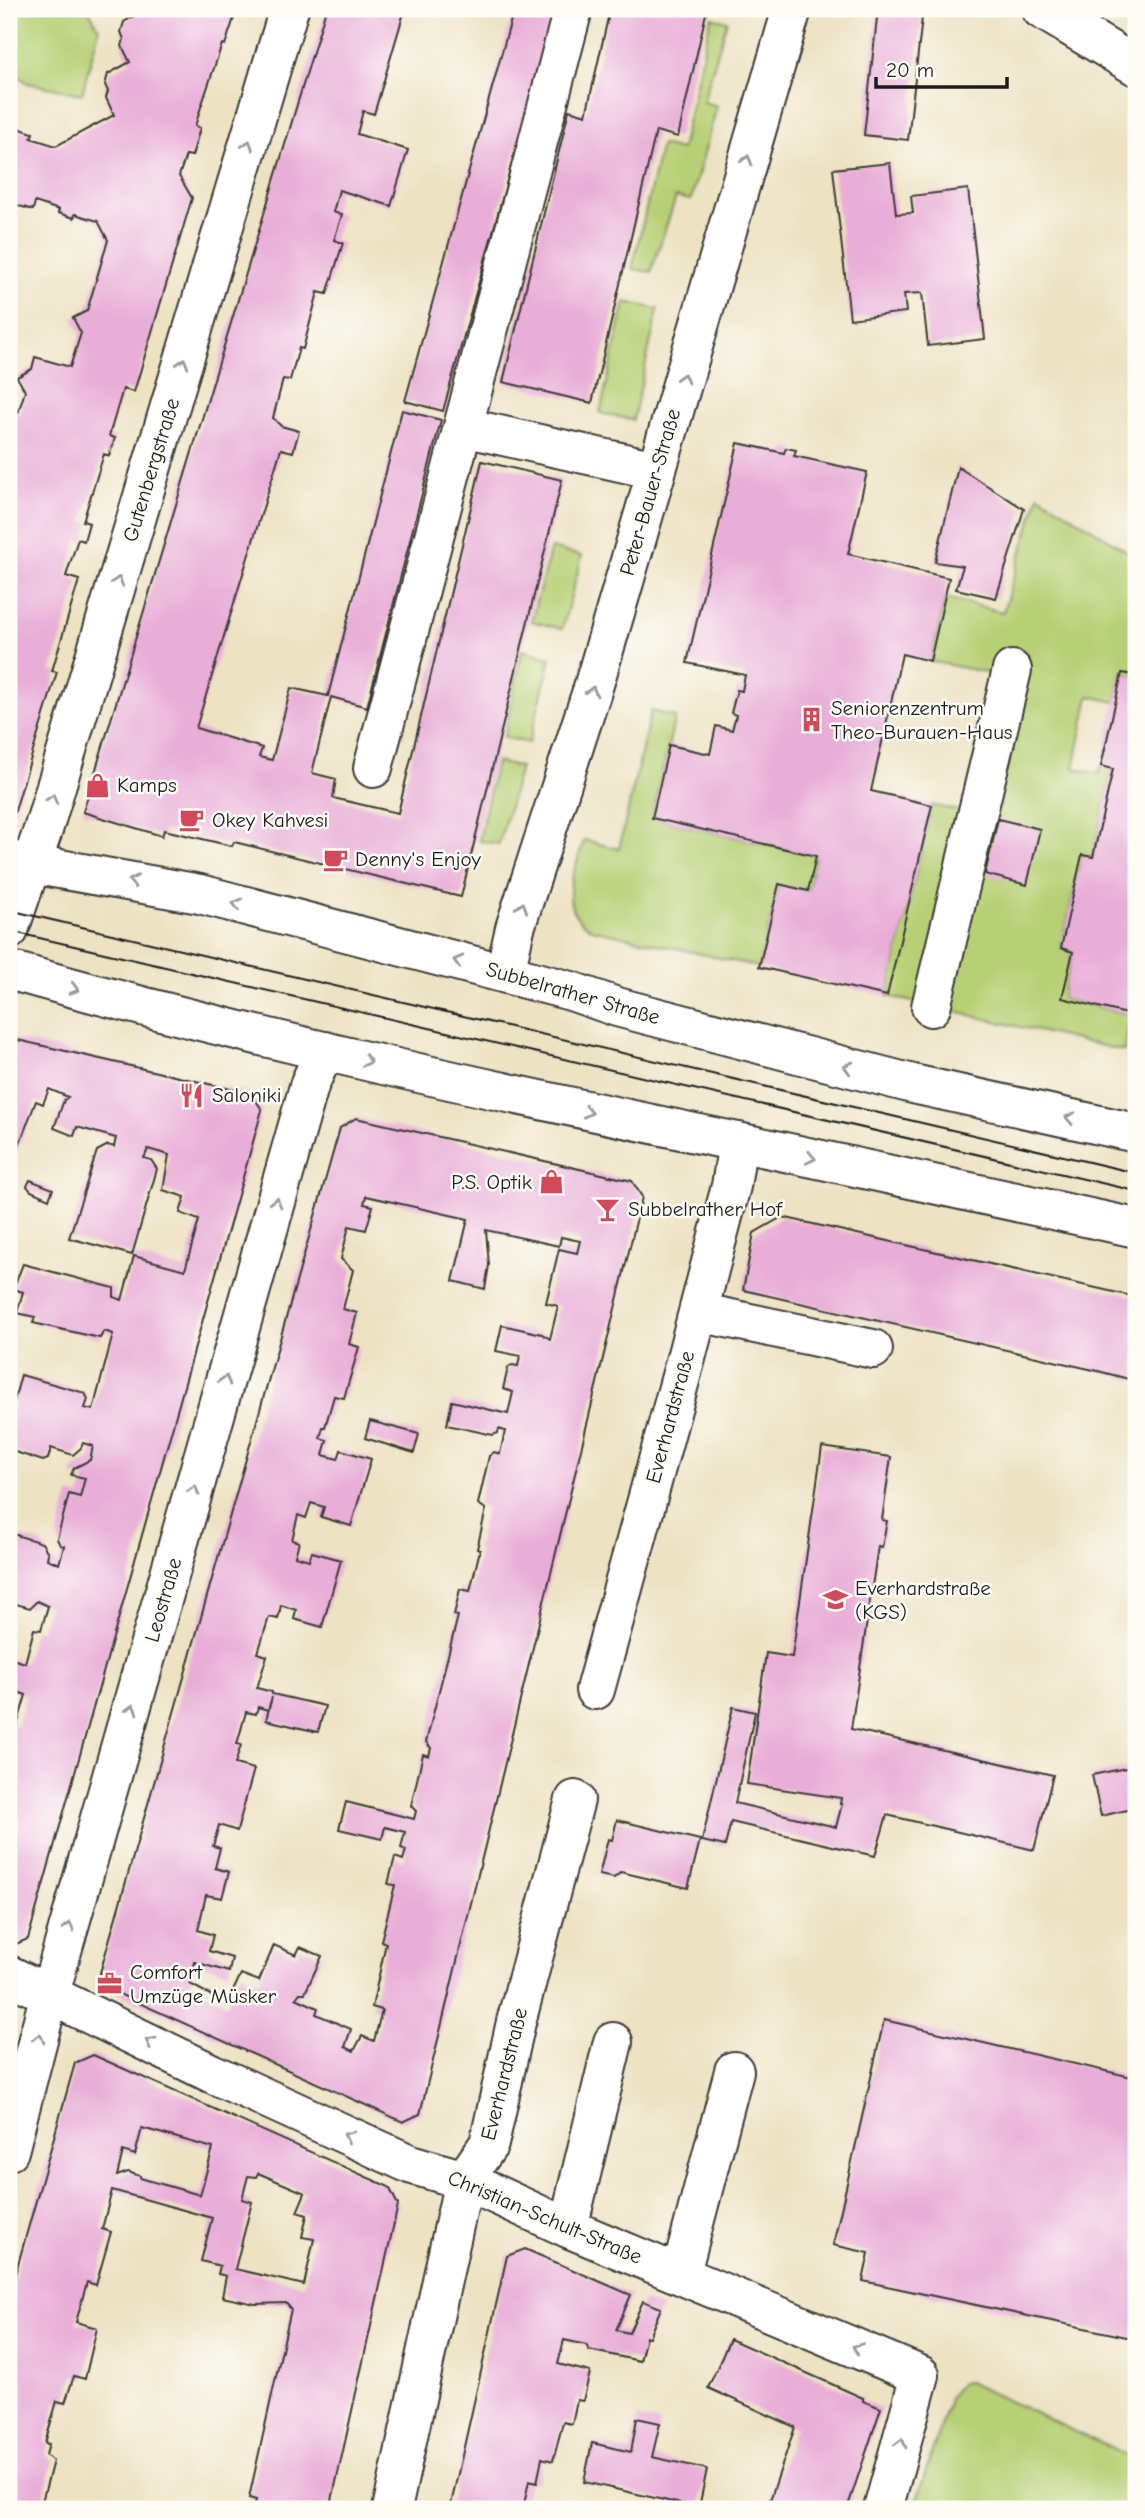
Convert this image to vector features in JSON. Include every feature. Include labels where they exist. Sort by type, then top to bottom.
[{"type":"street","name":"Gutenbergstraße","points":[[9,930],[21,862],[289,9]]},
{"type":"street","points":[[373,768],[573,9]]},
{"type":"street","name":"Peter-Bauer-Straße","points":[[505,973],[515,928],[592,691],[792,9]]},
{"type":"street","points":[[1041,9],[1136,66]]},
{"type":"street","points":[[463,427],[656,470]]},
{"type":"street","points":[[931,1007],[1012,670]]},
{"type":"street","name":"Subbelrather Straße","points":[[21,862],[200,894],[505,973],[617,1007],[913,1084],[1136,1133]]},
{"type":"street","points":[[9,970],[95,995],[580,1110],[1136,1228]]},
{"type":"street","name":"Leostraße","points":[[9,2151],[50,1993],[310,1083],[325,1051]]},
{"type":"street","name":"Everhardstraße","points":[[595,1690],[731,1186],[738,1142]]},
{"type":"street","points":[[698,1312],[873,1349]]},
{"type":"street","name":"Everhardstraße","points":[[392,2509],[464,2180],[489,2144],[516,2022],[575,1800]]},
{"type":"street","name":"Christian-Schult-Straße","points":[[9,1975],[211,2073],[410,2164],[464,2180],[568,2228],[920,2375],[883,2509]]},
{"type":"street","points":[[568,2228],[613,2042]]},
{"type":"street","points":[[681,2273],[734,2071]]},
{"type":"green space","points":[[9,9],[88,9],[99,29],[82,94],[28,83],[9,70]]},
{"type":"green space","points":[[711,17],[727,21],[703,102],[717,106],[691,200],[676,197],[651,272],[632,269],[661,145],[681,150]]},
{"type":"green space","points":[[625,302],[658,309],[633,420],[600,413]]},
{"type":"green space","points":[[1039,495],[1136,557],[1134,675],[1122,673],[1116,702],[1089,696],[1074,768],[1099,774],[1101,766],[1113,769],[1093,857],[1082,855],[1061,948],[1073,952],[1062,998],[1131,1015],[1124,1051],[887,996],[932,805],[963,812],[994,674],[930,661],[945,598],[1003,612]]},
{"type":"green space","points":[[551,548],[582,556],[562,629],[531,621]]},
{"type":"green space","points":[[522,650],[551,658],[529,743],[504,737]]},
{"type":"green space","points":[[651,711],[675,717],[652,818],[816,856],[808,891],[779,885],[759,967],[592,929],[580,921],[573,911],[570,889],[584,840],[619,849]]},
{"type":"green space","points":[[496,762],[520,767],[499,844],[479,841]]},
{"type":"green space","points":[[968,2382],[1136,2460],[1136,2509],[914,2509],[950,2396],[961,2383]]},
{"type":"building","points":[[146,9],[237,9],[225,45],[222,44],[195,126],[200,128],[192,156],[186,155],[179,176],[192,198],[134,392],[123,389],[109,436],[115,438],[109,456],[104,454],[83,521],[89,523],[84,541],[78,539],[66,576],[79,580],[52,671],[57,672],[13,817],[9,816],[9,445],[12,435],[9,418],[18,413],[25,391],[17,377],[32,369],[35,357],[70,367],[81,333],[73,318],[87,311],[108,240],[98,221],[75,214],[74,218],[35,202],[33,210],[9,203],[9,125],[33,133],[31,138],[56,146],[114,115],[106,98],[108,74],[130,62],[122,46],[124,39],[121,32],[124,22]]},
{"type":"building","points":[[326,9],[405,9],[374,114],[363,111],[357,134],[408,150],[391,206],[339,190],[333,212],[342,215],[334,240],[343,243],[327,294],[318,292],[303,349],[299,348],[290,380],[283,379],[273,418],[281,426],[299,431],[293,452],[281,449],[196,728],[262,748],[259,757],[272,760],[291,688],[328,696],[402,410],[441,420],[367,707],[331,697],[312,773],[336,779],[333,798],[398,813],[482,461],[562,480],[461,897],[234,842],[232,846],[164,830],[162,836],[83,812]]},
{"type":"building","points":[[514,9],[555,9],[443,411],[405,401]]},
{"type":"building","points":[[610,9],[707,9],[678,137],[656,131],[592,403],[503,382],[569,110],[586,115]]},
{"type":"building","points":[[878,9],[923,9],[908,140],[864,135]]},
{"type":"building","points":[[890,163],[896,214],[913,213],[911,196],[968,189],[985,339],[928,346],[922,293],[904,294],[906,312],[850,319],[833,169]]},
{"type":"building","name":"Seniorenzentrum Theo-Burauen-Haus","points":[[738,443],[784,453],[786,448],[796,450],[794,456],[867,472],[848,554],[949,578],[930,661],[902,654],[871,791],[932,805],[887,996],[759,967],[779,884],[808,891],[816,856],[652,818],[669,745],[710,754],[716,726],[732,730],[736,715],[731,713],[737,690],[742,691],[745,675],[687,663]]},
{"type":"building","points":[[958,467],[1024,509],[996,598],[956,589],[963,566],[935,562]]},
{"type":"building","points":[[1135,669],[1136,999],[1131,1015],[1062,998],[1073,952],[1061,948],[1082,855],[1093,857],[1113,769],[1101,766],[1122,673],[1134,675]]},
{"type":"building","points":[[998,819],[1040,829],[1027,885],[985,874]]},
{"type":"building","points":[[9,1038],[252,1094],[262,1110],[28,1939],[11,1946],[9,1723],[17,1726],[26,1695],[9,1689],[9,1658],[25,1663],[34,1629],[41,1630],[48,1606],[37,1601],[30,1608],[9,1602],[9,1523],[15,1524],[13,1534],[42,1543],[48,1553],[47,1559],[59,1564],[64,1546],[60,1545],[57,1539],[69,1494],[80,1497],[85,1478],[71,1475],[74,1468],[90,1460],[93,1446],[83,1443],[73,1455],[51,1448],[48,1459],[43,1461],[9,1450],[9,1407],[12,1408],[21,1375],[85,1393],[88,1399],[85,1408],[93,1410],[113,1334],[104,1331],[100,1338],[33,1323],[35,1317],[17,1313],[23,1292],[13,1289],[23,1264],[114,1288],[114,1297],[122,1300],[134,1256],[185,1270],[199,1220],[180,1213],[185,1197],[163,1190],[169,1155],[148,1149],[144,1158],[151,1160],[157,1169],[132,1255],[69,1238],[97,1151],[108,1145],[114,1147],[116,1138],[77,1127],[74,1136],[54,1128],[64,1100],[68,1097],[49,1089],[43,1104],[36,1101],[9,1171]]},
{"type":"building","points":[[356,1118],[632,1181],[642,1197],[420,2114],[403,2122],[108,1989],[100,1973],[340,1128]],"holes":[[[366,1196],[468,1219],[453,1281],[485,1289],[489,1265],[486,1230],[559,1246],[561,1237],[580,1241],[577,1253],[559,1249],[546,1303],[558,1306],[550,1339],[542,1334],[502,1325],[496,1351],[520,1356],[518,1366],[512,1365],[508,1368],[503,1389],[513,1392],[508,1414],[452,1401],[447,1425],[493,1435],[498,1433],[499,1429],[505,1431],[500,1454],[494,1452],[489,1456],[478,1504],[486,1509],[477,1549],[480,1550],[470,1591],[460,1589],[454,1615],[458,1616],[426,1742],[431,1748],[429,1756],[423,1754],[411,1806],[416,1811],[414,1819],[346,1802],[339,1829],[382,1839],[385,1827],[405,1832],[401,1848],[406,1850],[403,1860],[395,1857],[388,1884],[395,1885],[381,1941],[386,1943],[372,2007],[382,2010],[374,2041],[362,2036],[354,2051],[345,2047],[351,2029],[316,2014],[318,2008],[296,1998],[300,1993],[305,1993],[322,1956],[300,1947],[296,1955],[274,1945],[259,1981],[241,1974],[227,2004],[190,1984],[195,1962],[229,1972],[232,1958],[209,1951],[213,1935],[198,1930],[206,1895],[222,1898],[229,1872],[215,1868],[220,1848],[213,1846],[219,1825],[237,1831],[254,1769],[235,1764],[241,1745],[237,1744],[246,1712],[256,1714],[258,1707],[268,1710],[272,1697],[266,1720],[318,1732],[325,1706],[257,1688],[267,1656],[258,1653],[269,1617],[278,1619],[281,1605],[296,1610],[294,1619],[322,1627],[341,1560],[312,1552],[309,1560],[295,1556],[299,1542],[292,1540],[298,1515],[306,1518],[311,1503],[324,1507],[321,1517],[351,1526],[371,1459],[341,1450],[338,1459],[323,1455],[327,1440],[320,1438],[334,1396],[344,1398],[359,1347],[349,1344],[357,1313],[343,1309],[353,1270],[341,1259],[349,1226],[366,1230],[373,1206],[364,1204]]]},
{"type":"building","points":[[30,1180],[53,1189],[49,1199],[31,1191],[27,1186]]},
{"type":"building","points":[[782,1217],[1136,1297],[1136,1381],[743,1290],[754,1233]]},
{"type":"building","points":[[370,1421],[419,1434],[414,1453],[365,1438]]},
{"type":"building","points":[[822,1447],[891,1457],[882,1520],[887,1521],[882,1547],[878,1546],[851,1729],[1053,1775],[1034,1850],[887,1815],[875,1856],[731,1822],[725,1846],[702,1841],[733,1707],[755,1712],[735,1803],[836,1827],[841,1798],[747,1784],[766,1653],[792,1657]]},
{"type":"building","points":[[1136,1766],[1136,1808],[1101,1816],[1092,1775]]},
{"type":"building","points":[[617,1820],[700,1840],[688,1888],[621,1872],[614,1878],[599,1875],[608,1839],[612,1840]]},
{"type":"building","points":[[884,2020],[1136,2078],[1136,2339],[863,2281],[869,2253],[833,2245]]},
{"type":"building","points":[[93,2055],[389,2187],[398,2205],[330,2509],[254,2509],[256,2500],[249,2498],[291,2309],[286,2303],[255,2304],[222,2297],[226,2276],[218,2274],[220,2266],[201,2261],[212,2218],[112,2190],[102,2229],[111,2232],[96,2285],[87,2282],[76,2322],[97,2328],[85,2379],[74,2376],[65,2403],[57,2401],[45,2443],[49,2444],[46,2455],[53,2461],[40,2509],[9,2509],[9,2296],[75,2063]],"holes":[[[142,2128],[213,2148],[200,2195],[128,2172],[117,2176],[123,2151],[135,2155]],[[258,2173],[305,2193],[297,2212],[307,2215],[302,2237],[314,2239],[304,2285],[235,2269],[252,2202],[242,2199],[248,2176],[256,2177]]]},
{"type":"building","points":[[525,2249],[631,2295],[616,2330],[629,2333],[643,2301],[661,2308],[649,2337],[646,2337],[640,2361],[589,2350],[586,2345],[564,2340],[558,2364],[590,2372],[583,2401],[577,2400],[572,2424],[563,2422],[553,2461],[542,2458],[537,2483],[529,2481],[523,2509],[450,2509],[507,2256]]},
{"type":"building","points":[[730,2339],[881,2408],[847,2509],[767,2509],[795,2427],[708,2388]]},
{"type":"building","points":[[637,2418],[660,2423],[652,2457],[707,2469],[699,2508],[584,2482],[592,2443],[631,2452]]},
{"type":"tram line","points":[[9,910],[1136,1173]]},
{"type":"tram line","points":[[9,931],[1136,1191]]},
{"type":"place","name":"Seniorenzentrum Theo-Burauen-Haus","points":[[811,720]]},
{"type":"place","name":"Kamps","points":[[97,785]]},
{"type":"place","name":"Okey Kahvesi","points":[[192,820]]},
{"type":"place","name":"Denny's Enjoy","points":[[335,859]]},
{"type":"place","name":"Saloniki","points":[[192,1095]]},
{"type":"place","name":"P.S. Optik","points":[[552,1182]]},
{"type":"place","name":"Subbelrather Hof","points":[[608,1209]]},
{"type":"place","name":"Everhardstraße (KGS)","points":[[835,1600]]},
{"type":"place","name":"Comfort Umzüge Müsker","points":[[110,1984]]}]
